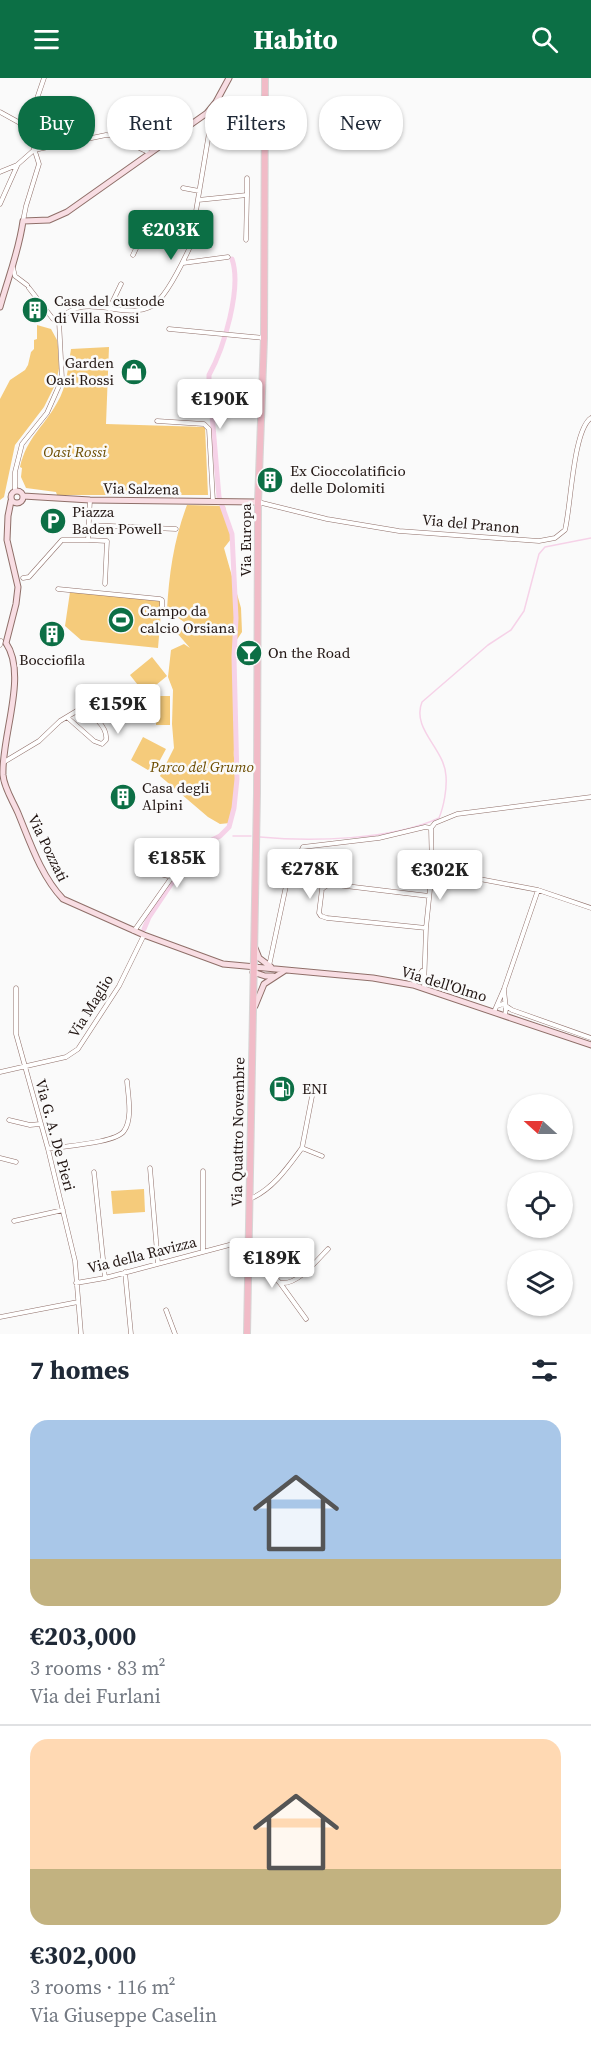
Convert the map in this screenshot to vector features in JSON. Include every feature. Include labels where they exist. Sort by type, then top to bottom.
[{"type":"main road","name":"Via Europa","points":[[253,969],[257,781],[258,502],[264,338],[265,78]]},
{"type":"main road","name":"Via Quattro Novembre","points":[[247,1334],[253,969]]},
{"type":"street","points":[[38,96],[44,78]]},
{"type":"street","points":[[219,96],[229,78]]},
{"type":"street","points":[[0,112],[18,122]]},
{"type":"street","points":[[23,221],[34,222],[58,217],[205,114]]},
{"type":"street","points":[[95,137],[114,135],[150,153]]},
{"type":"street","points":[[0,172],[17,165],[34,150],[39,164],[26,206],[13,268],[8,276],[0,307]]},
{"type":"street","points":[[15,490],[15,472],[22,444],[47,413],[62,379],[59,321],[64,316],[87,305],[135,311],[151,307],[165,291],[183,263],[190,247],[206,150]]},
{"type":"street","points":[[0,204],[17,165]]},
{"type":"street","points":[[246,240],[247,178]]},
{"type":"street","points":[[183,188],[199,191]]},
{"type":"street","points":[[198,200],[247,195]]},
{"type":"street","points":[[133,255],[145,232],[149,230],[154,230],[190,247]]},
{"type":"street","points":[[183,263],[228,257]]},
{"type":"street","points":[[13,268],[16,278],[28,286],[53,319],[59,321]]},
{"type":"street","points":[[109,309],[121,284]]},
{"type":"street","points":[[169,329],[264,338]]},
{"type":"street","name":"Via del Pranon","points":[[258,502],[327,519],[399,531],[519,541],[555,538],[565,530],[579,438],[586,421],[591,418]]},
{"type":"street","points":[[157,421],[204,424],[209,429],[215,502]]},
{"type":"street","points":[[8,519],[23,496],[20,491],[15,490]]},
{"type":"street","points":[[2,643],[16,604],[18,587],[7,540],[10,494],[15,490]]},
{"type":"street","name":"Via Salzena","points":[[23,496],[90,500],[258,502]]},
{"type":"street","points":[[88,540],[90,500]]},
{"type":"street","points":[[11,501],[18,503]]},
{"type":"street","points":[[89,525],[176,529]]},
{"type":"street","points":[[23,578],[29,577],[62,540],[107,541],[105,584]]},
{"type":"street","points":[[58,589],[160,599],[162,610]]},
{"type":"street","name":"Via Pozzati","points":[[2,643],[11,651],[14,684],[3,784],[42,869],[55,891],[72,905],[144,935],[223,964],[253,969]]},
{"type":"street","points":[[4,762],[39,741],[60,721],[68,718],[76,710],[86,711],[104,729],[107,735],[106,740],[102,744],[93,741],[68,718]]},
{"type":"street","points":[[424,988],[423,970],[432,870],[431,828],[435,823],[457,814],[591,797]]},
{"type":"street","points":[[272,968],[286,886],[303,847],[379,838],[424,827],[431,828]]},
{"type":"street","points":[[134,931],[187,856]]},
{"type":"street","points":[[141,869],[172,877]]},
{"type":"street","points":[[432,870],[538,890],[591,908]]},
{"type":"street","points":[[426,928],[327,918],[319,913],[322,889],[330,884],[429,896]]},
{"type":"street","points":[[495,1009],[538,890]]},
{"type":"street","name":"Via Maglio","points":[[0,1072],[66,1057],[78,1049],[119,986],[144,935]]},
{"type":"street","points":[[253,944],[257,955],[272,968]]},
{"type":"street","name":"Via dell'Olmo","points":[[253,969],[272,968],[373,978],[413,985],[495,1009],[505,1015],[591,1045]]},
{"type":"street","points":[[253,969],[265,976],[273,976]]},
{"type":"street","points":[[252,1016],[260,990],[273,976],[285,970]]},
{"type":"street","points":[[413,985],[423,970]]},
{"type":"street","name":"Via G. A. De Pieri","points":[[16,988],[16,1034],[48,1149],[75,1261],[81,1334]]},
{"type":"street","points":[[504,989],[505,1015]]},
{"type":"street","points":[[495,1009],[501,1004],[506,1006]]},
{"type":"street","name":"Via dell'Olmo","points":[[506,1006],[591,1038]]},
{"type":"street","points":[[48,1149],[115,1138],[124,1131],[129,1118],[127,1081]]},
{"type":"street","points":[[249,1200],[262,1194],[279,1178],[302,1148],[314,1086]]},
{"type":"street","points":[[9,1120],[30,1125],[40,1124]]},
{"type":"street","points":[[302,1148],[321,1156]]},
{"type":"street","points":[[0,1158],[16,1162]]},
{"type":"street","points":[[150,1168],[158,1264]]},
{"type":"street","points":[[203,1171],[203,1252]]},
{"type":"street","points":[[94,1172],[105,1278]]},
{"type":"street","name":"Via G. A. De Pieri","points":[[14,1221],[63,1210]]},
{"type":"street","name":"Via della Ravizza","points":[[76,1283],[105,1278],[249,1240]]},
{"type":"street","points":[[280,1283],[287,1284],[295,1280],[328,1249]]},
{"type":"street","points":[[249,1250],[280,1283],[306,1319]]},
{"type":"street","points":[[125,1272],[131,1334]]},
{"type":"street","points":[[0,1317],[78,1302]]},
{"type":"street","points":[[166,1310],[175,1334]]},
{"type":"green space","points":[[37,325],[51,329],[57,340],[59,369],[55,385],[44,407],[15,445],[4,497],[0,500],[0,399],[10,380],[25,370],[28,365],[34,349],[34,340],[37,339]]},
{"type":"green space","name":"Oasi Rossi","points":[[109,347],[106,424],[205,427],[208,495],[57,495],[56,492],[26,488],[20,467],[23,457],[31,440],[60,397],[67,377],[71,349]]},
{"type":"green space","name":"Parco del Grumo","points":[[187,505],[225,506],[231,539],[224,548],[241,608],[242,632],[234,644],[233,720],[237,724],[234,745],[236,790],[230,823],[220,824],[208,817],[160,776],[174,748],[173,690],[168,677],[171,650],[184,644],[190,648],[177,633],[187,624],[167,610],[173,557]]},
{"type":"green space","name":"Campo da calcio Orsiana","points":[[70,592],[162,600],[158,648],[81,640],[65,626]]},
{"type":"green space","points":[[152,657],[167,676],[145,694],[130,675]]},
{"type":"green space","points":[[156,696],[170,696],[170,725],[156,725]]},
{"type":"green space","points":[[143,737],[166,749],[153,773],[131,760]]},
{"type":"green space","points":[[144,1189],[145,1212],[113,1214],[111,1191]]},
{"type":"waterway","points":[[144,929],[149,917],[183,866],[200,852],[206,843],[220,836],[229,827],[234,808],[237,779],[234,657],[236,618],[232,534],[219,497],[209,379],[230,318],[235,286],[232,259]]},
{"type":"waterway","points":[[260,837],[351,838],[398,831],[439,818],[445,797],[446,776],[440,757],[421,721],[422,702],[488,645],[511,630],[524,611],[539,554],[545,547],[591,538]]},
{"type":"waterway","points":[[233,836],[251,836]]},
{"type":"place","name":"Casa del custode di Villa Rossi","points":[[35,310]]},
{"type":"place","name":"Garden Oasi Rossi","points":[[134,372]]},
{"type":"place","name":"Ex Cioccolatificio delle Dolomiti","points":[[270,480]]},
{"type":"place","name":"Piazza Baden Powell","points":[[53,521]]},
{"type":"place","name":"Campo da calcio Orsiana","points":[[121,620]]},
{"type":"place","name":"Bocciofila","points":[[52,634]]},
{"type":"place","name":"On the Road","points":[[249,653]]},
{"type":"place","name":"Casa degli Alpini","points":[[123,797]]},
{"type":"place","name":"ENI","points":[[282,1089]]}]
